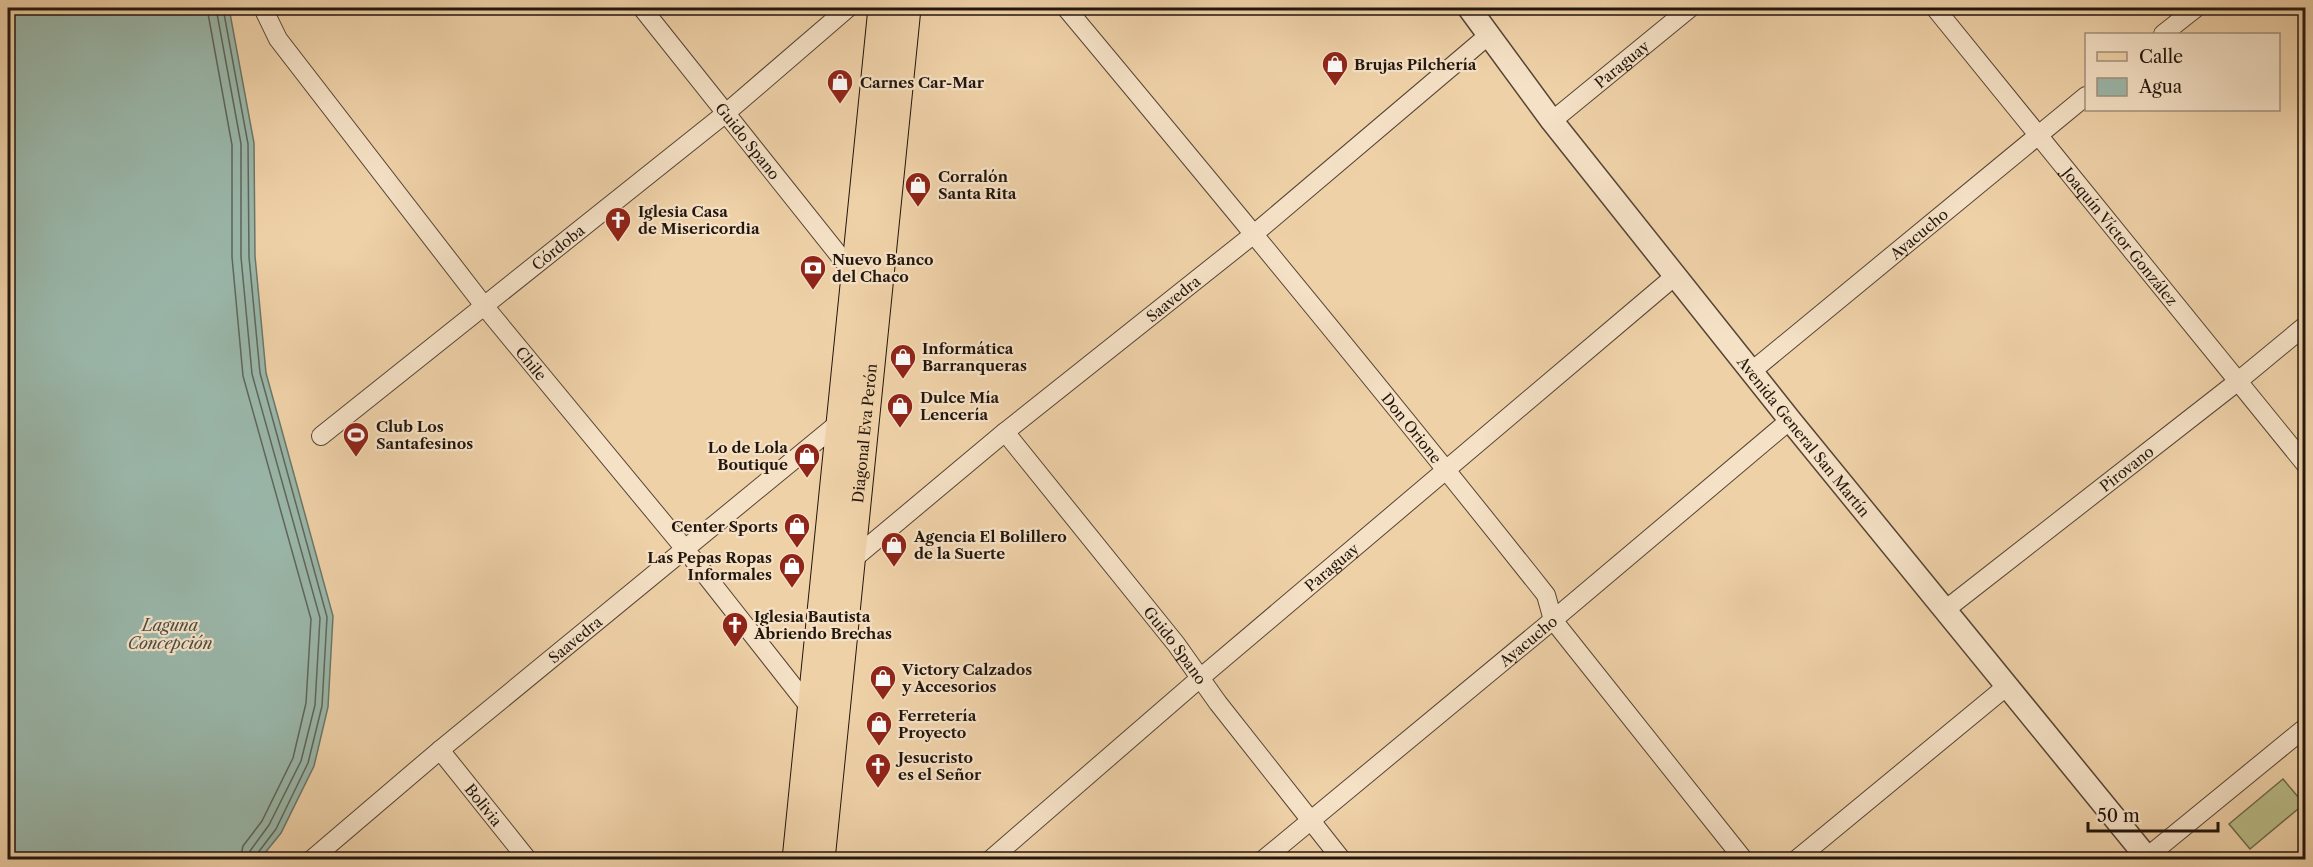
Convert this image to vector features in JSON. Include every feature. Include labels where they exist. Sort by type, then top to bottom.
[{"type":"main road","name":"Diagonal Eva Perón","points":[[796,860],[882,8]]},
{"type":"main road","name":"Diagonal Eva Perón","points":[[821,860],[907,8]]},
{"type":"street","name":"Chile","points":[[263,8],[278,39],[485,307],[685,549],[811,709]]},
{"type":"street","name":"Guido Spano","points":[[642,8],[854,273]]},
{"type":"street","name":"Córdoba","points":[[321,436],[726,113],[848,8]]},
{"type":"street","name":"Don Orione","points":[[1066,8],[1446,469],[1546,595],[1553,620],[1744,860]]},
{"type":"street","name":"Avenida General San Martín","points":[[1469,8],[1490,33],[1552,121],[1790,420],[2148,858]]},
{"type":"street","name":"Paraguay","points":[[1552,121],[1690,8]]},
{"type":"street","name":"Joaquín Víctor González","points":[[1935,8],[2306,465]]},
{"type":"street","points":[[2164,33],[2196,8]]},
{"type":"street","name":"Saavedra","points":[[852,560],[1005,432],[1254,234],[1490,33]]},
{"type":"street","name":"Ayacucho","points":[[1752,372],[2085,97]]},
{"type":"street","name":"Paraguay","points":[[990,860],[1199,679],[1675,276]]},
{"type":"street","name":"Pirovano","points":[[1945,610],[2237,382],[2306,325]]},
{"type":"street","name":"Ayacucho","points":[[1263,860],[1790,420]]},
{"type":"street","name":"Saavedra","points":[[310,860],[440,750],[841,421]]},
{"type":"street","name":"Guido Spano","points":[[1005,432],[1176,644],[1199,679],[1342,860]]},
{"type":"street","points":[[1796,860],[2007,686]]},
{"type":"street","points":[[2148,858],[2306,727]]},
{"type":"street","name":"Bolivia","points":[[440,750],[528,860]]},
{"type":"green space","points":[[2283,779],[2304,804],[2250,849],[2229,824]]},
{"type":"water","name":"Laguna Concepción","points":[[8,8],[229,8],[254,143],[255,256],[266,373],[333,616],[328,707],[314,766],[281,833],[260,859],[8,859]]},
{"type":"place","name":"Brujas Pilchería","points":[[1335,87]]},
{"type":"place","name":"Carnes Car-Mar","points":[[840,105]]},
{"type":"place","name":"Corralón Santa Rita","points":[[918,208]]},
{"type":"place","name":"Iglesia Casa de Misericordia","points":[[618,243]]},
{"type":"place","name":"Nuevo Banco del Chaco","points":[[813,291]]},
{"type":"place","name":"Informática Barranqueras","points":[[903,380]]},
{"type":"place","name":"Dulce Mía Lencería","points":[[900,429]]},
{"type":"place","name":"Club Los Santafesinos","points":[[356,458]]},
{"type":"place","name":"Lo de Lola Boutique","points":[[807,479]]},
{"type":"place","name":"Center Sports","points":[[797,549]]},
{"type":"place","name":"Agencia El Bolillero de la Suerte","points":[[894,568]]},
{"type":"place","name":"Las Pepas Ropas Informales","points":[[792,589]]},
{"type":"place","name":"Iglesia Bautista Abriendo Brechas","points":[[735,648]]},
{"type":"place","name":"Victory Calzados y Accesorios","points":[[883,701]]},
{"type":"place","name":"Ferretería Proyecto","points":[[879,747]]},
{"type":"place","name":"Jesucristo es el Señor","points":[[878,789]]}]
